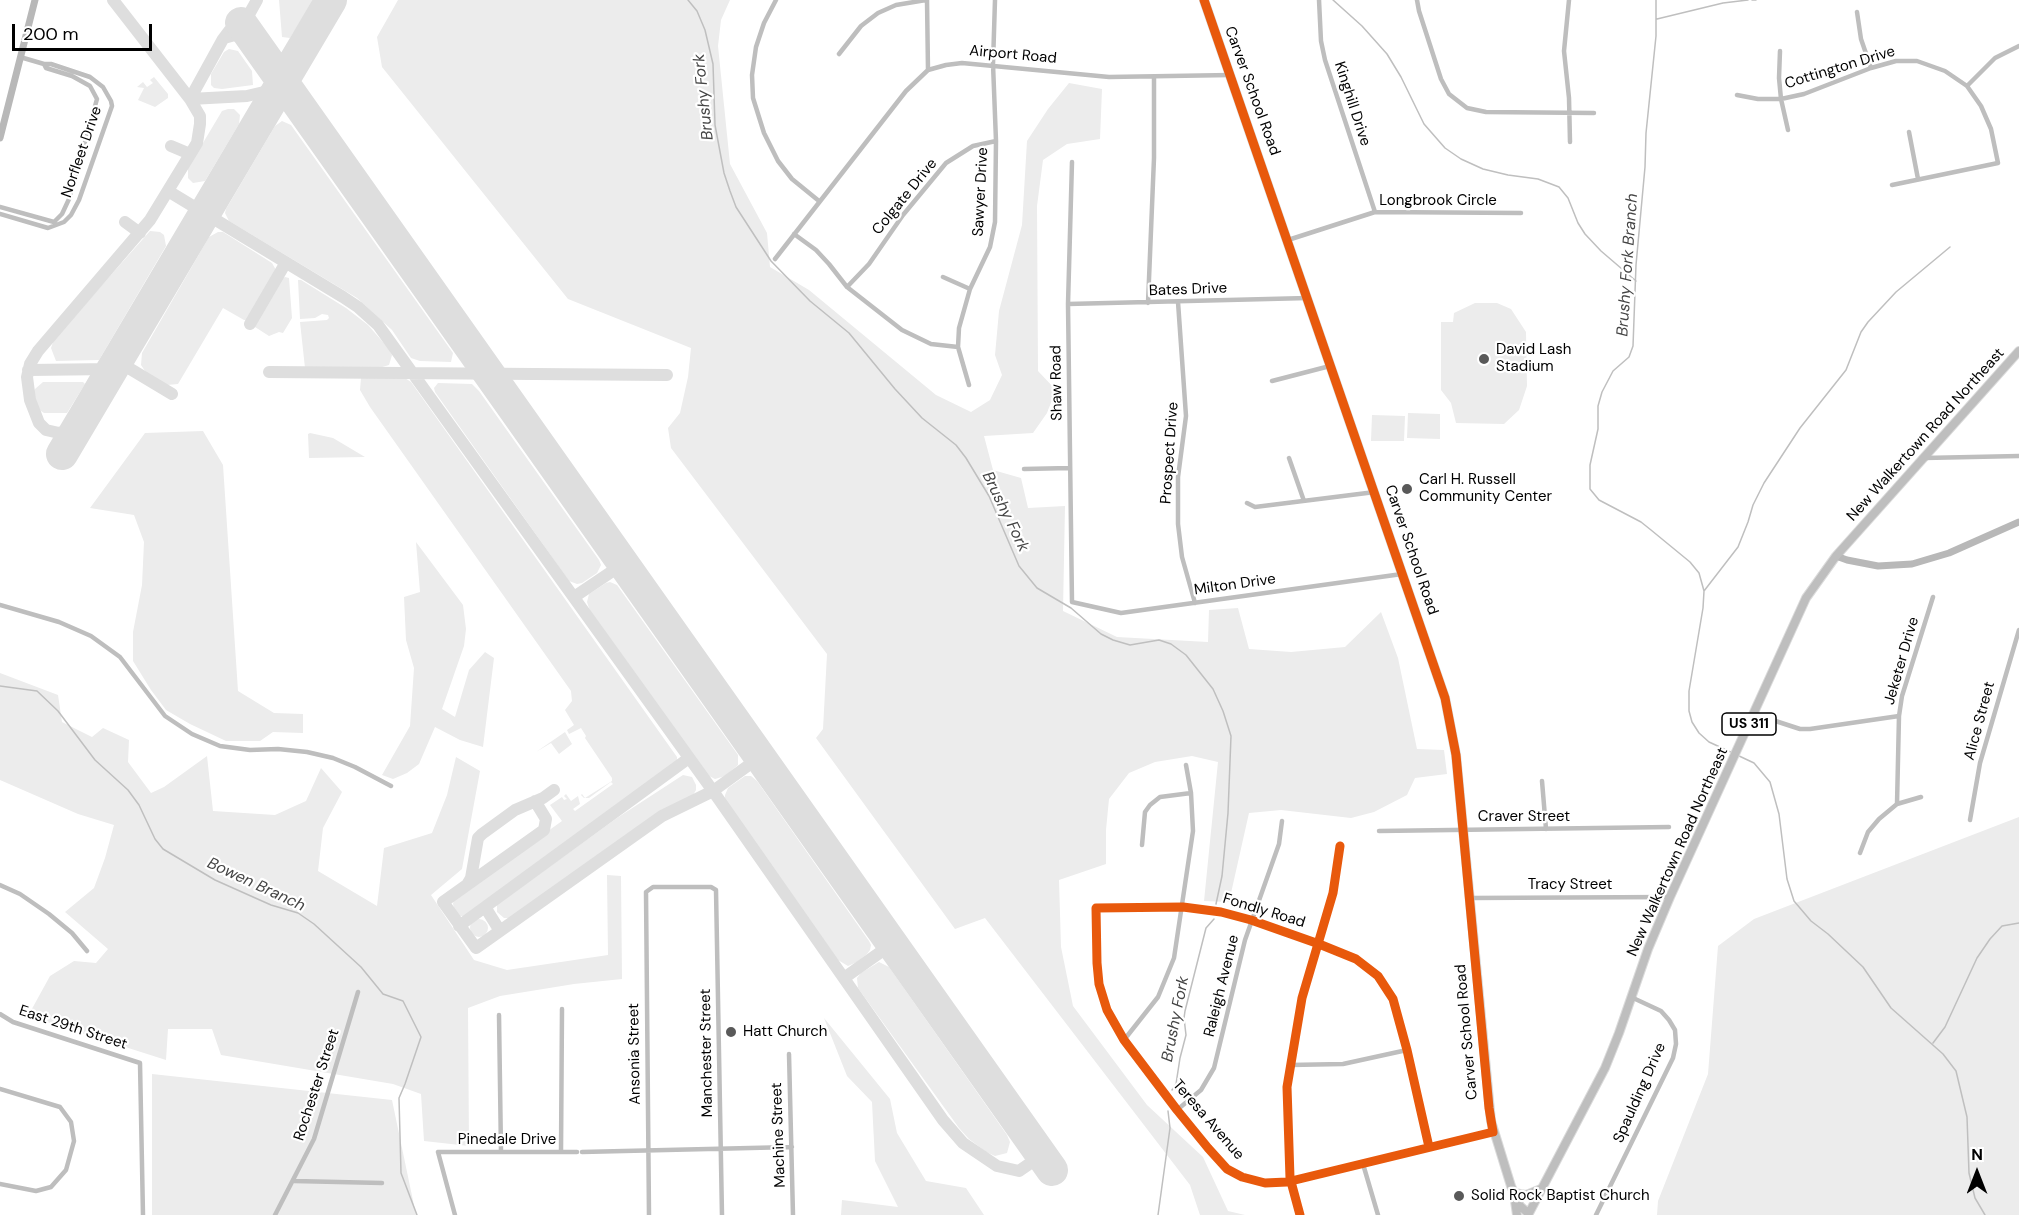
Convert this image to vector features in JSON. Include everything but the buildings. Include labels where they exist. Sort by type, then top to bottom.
[{"type":"main road","name":"Carver School Road","points":[[1204,0],[1375,492],[1449,714],[1456,756],[1493,1132],[1514,1193],[1520,1206],[1529,1214]]},
{"type":"main road","name":"New Walkertown Road Northeast","points":[[1529,1214],[1557,1156],[1605,1068],[1670,897],[1806,598],[1836,556],[2019,351]]},
{"type":"main road","points":[[1517,1215],[1514,1193],[1526,1195],[1543,1188]]},
{"type":"street","points":[[0,138],[35,0]]},
{"type":"street","points":[[775,259],[906,91],[928,70],[926,0],[896,5],[878,13],[861,26],[839,54]]},
{"type":"street","name":"Sawyer Drive","points":[[969,386],[958,347],[959,328],[970,289],[985,258],[992,236],[996,205],[993,64],[995,0]]},
{"type":"street","name":"Kinghill Drive","points":[[1319,0],[1321,41],[1325,60],[1375,212]]},
{"type":"street","points":[[1417,0],[1441,80],[1449,94],[1467,108],[1486,112],[1594,113]]},
{"type":"street","points":[[1569,0],[1564,51],[1570,142]]},
{"type":"street","points":[[773,1],[760,35],[754,60],[752,87],[756,110],[766,138],[778,161],[792,179],[819,201]]},
{"type":"street","points":[[1857,12],[1861,39],[1872,68]]},
{"type":"street","points":[[1967,87],[1995,58],[2019,46]]},
{"type":"street","points":[[1780,51],[1781,99],[1788,130]]},
{"type":"street","name":"Norfleet Drive","points":[[20,57],[90,77],[103,87],[111,105],[75,208],[61,224],[50,228],[45,227]]},
{"type":"street","name":"Cottington Drive","points":[[1737,95],[1758,99],[1781,99],[1826,87],[1896,61],[1917,61],[1946,71],[1967,87],[1981,106],[1991,129],[1998,163],[1918,179]]},
{"type":"street","name":"Airport Road","points":[[928,70],[954,63],[993,64],[1110,77],[1231,75]]},
{"type":"street","name":"Norfleet Drive","points":[[44,64],[46,68],[72,76],[90,86],[97,102],[65,211],[54,222],[47,221]]},
{"type":"street","points":[[1148,303],[1154,158],[1154,78]]},
{"type":"street","points":[[1892,185],[1918,179],[1909,132]]},
{"type":"street","name":"Colgate Drive","points":[[847,287],[869,264],[903,215],[946,163],[965,150],[996,141]]},
{"type":"street","name":"Shaw Road","points":[[1072,162],[1068,304],[1072,602]]},
{"type":"street","points":[[0,207],[47,221],[45,227],[0,214]]},
{"type":"street","points":[[8,216],[10,210]]},
{"type":"street","name":"Longbrook Circle","points":[[1288,240],[1375,212],[1521,213]]},
{"type":"street","points":[[794,234],[816,250],[847,287],[911,336],[941,346],[958,347]]},
{"type":"street","points":[[943,277],[970,289]]},
{"type":"street","name":"Bates Drive","points":[[1068,304],[1308,298]]},
{"type":"street","name":"Prospect Drive","points":[[1178,302],[1186,416],[1178,477],[1178,524],[1182,557],[1195,603]]},
{"type":"street","points":[[1272,381],[1331,366]]},
{"type":"street","points":[[1924,458],[2019,456]]},
{"type":"street","points":[[1289,458],[1304,501]]},
{"type":"street","points":[[1024,469],[1070,468]]},
{"type":"street","points":[[1247,503],[1255,507],[1375,492]]},
{"type":"street","points":[[1836,556],[1878,566],[1912,564],[1949,553],[2019,522]]},
{"type":"street","name":"Milton Drive","points":[[1072,602],[1121,614],[1403,574]]},
{"type":"street","name":"Jeketer Drive","points":[[1897,804],[1899,716],[1905,684],[1933,597]]},
{"type":"street","points":[[0,605],[59,622],[91,636],[120,657],[165,716],[192,734],[220,746],[250,750],[278,749],[333,758],[391,786]]},
{"type":"street","name":"Alice Street","points":[[1970,820],[1980,763],[2019,630]]},
{"type":"street","points":[[1754,714],[1800,729],[1899,716]]},
{"type":"street","points":[[1124,1040],[1152,1006],[1164,986],[1174,958],[1193,831],[1191,793],[1186,765]]},
{"type":"street","points":[[1542,780],[1546,829]]},
{"type":"street","points":[[1142,845],[1144,820],[1150,805],[1160,797],[1191,793]]},
{"type":"street","points":[[1860,853],[1864,839],[1873,825],[1897,804],[1921,797]]},
{"type":"street","name":"Raleigh Avenue","points":[[1177,1110],[1201,1090],[1214,1068],[1251,920],[1279,844],[1282,821]]},
{"type":"street","name":"Craver Street","points":[[1379,831],[1669,827]]},
{"type":"street","points":[[1300,1215],[1291,1181],[1287,1104],[1290,1065],[1302,998],[1334,893],[1340,846]]},
{"type":"street","points":[[0,885],[20,894],[49,914],[72,933],[87,951]]},
{"type":"street","name":"Ansonia Street","points":[[649,1215],[646,892],[653,887],[711,887],[716,890]]},
{"type":"street","name":"Manchester Street","points":[[716,890],[722,1215]]},
{"type":"street","name":"Tracy Street","points":[[1470,898],[1670,897]]},
{"type":"street","name":"Fondly Road","points":[[1096,908],[1183,907],[1221,912],[1319,944],[1365,964],[1383,982],[1395,1007],[1429,1147]]},
{"type":"street","name":"Teresa Avenue","points":[[1096,908],[1099,984],[1107,1010],[1124,1040],[1177,1110],[1221,1163],[1236,1174],[1265,1183],[1291,1181],[1493,1132]]},
{"type":"street","name":"Rochester Street","points":[[275,1215],[314,1139],[358,992]]},
{"type":"street","name":"Spaulding Drive","points":[[1596,1215],[1673,1058],[1676,1044],[1675,1030],[1661,1011],[1631,997]]},
{"type":"street","points":[[561,1152],[562,1009]]},
{"type":"street","name":"East 29th Street","points":[[0,1014],[24,1026],[140,1063],[143,1215]]},
{"type":"street","points":[[499,1015],[501,1152]]},
{"type":"street","points":[[1290,1065],[1343,1064],[1407,1050]]},
{"type":"street","name":"Machine Street","points":[[789,1054],[793,1215]]},
{"type":"street","points":[[0,1089],[60,1107],[71,1122],[74,1141],[66,1170],[51,1187],[36,1191],[0,1184]]},
{"type":"street","name":"Pinedale Drive","points":[[455,1215],[438,1152],[579,1152],[792,1147]]},
{"type":"street","points":[[1363,1164],[1378,1215]]},
{"type":"street","points":[[294,1181],[382,1183]]},
{"type":"shaded area","points":[[279,0],[314,0],[290,38],[282,37]]},
{"type":"shaded area","points":[[398,0],[730,0],[721,20],[718,46],[730,164],[767,233],[770,267],[809,290],[936,395],[971,412],[990,400],[1002,375],[995,355],[999,311],[1022,225],[1027,141],[1069,83],[1102,89],[1100,139],[1067,144],[1043,160],[1037,206],[1038,371],[1056,390],[1047,413],[1033,433],[984,436],[993,470],[1021,478],[1028,508],[1065,506],[1063,611],[1117,637],[1208,642],[1209,610],[1238,608],[1249,649],[1291,652],[1345,647],[1381,612],[1398,658],[1417,749],[1444,750],[1447,774],[1415,778],[1407,795],[1374,812],[1351,818],[1281,810],[1249,813],[1229,902],[1204,901],[1218,762],[1192,756],[1155,762],[1129,773],[1109,799],[1106,864],[1059,880],[1061,947],[1073,1006],[1147,1105],[1203,1157],[1228,1211],[1245,1215],[1200,1215],[1190,1185],[985,918],[955,929],[816,738],[823,729],[827,654],[671,448],[668,428],[680,413],[688,377],[691,348],[568,299],[382,67],[377,37]]},
{"type":"shaded area","points":[[229,49],[238,51],[252,71],[253,85],[222,89],[211,85],[211,74],[224,52]]},
{"type":"shaded area","points":[[154,77],[168,94],[168,98],[155,107],[138,100],[144,88],[137,87],[143,82],[147,87],[153,83],[150,80]]},
{"type":"shaded area","points":[[234,109],[240,115],[239,124],[205,181],[193,183],[188,178],[188,168],[222,111]]},
{"type":"shaded area","points":[[282,121],[291,125],[453,353],[451,362],[420,361],[411,358],[392,330],[357,298],[229,221],[225,213],[226,209],[275,126]]},
{"type":"shaded area","points":[[150,231],[164,235],[166,246],[99,360],[56,361],[51,348],[54,339]]},
{"type":"shaded area","points":[[223,232],[272,263],[276,270],[248,320],[223,308],[178,384],[167,385],[147,374],[141,365],[142,353],[209,237]]},
{"type":"shaded area","points":[[285,277],[289,278],[292,318],[283,333],[279,332],[269,336],[255,327],[254,323],[280,280]]},
{"type":"shaded area","points":[[298,280],[346,308],[368,325],[389,349],[392,355],[389,365],[379,368],[305,368],[300,322],[329,318],[328,315],[322,314],[315,318],[300,319]]},
{"type":"shaded area","name":"David Lash Stadium","points":[[1475,303],[1497,303],[1511,309],[1526,332],[1527,386],[1519,410],[1504,424],[1456,423],[1451,403],[1441,390],[1441,322],[1453,322],[1454,313]]},
{"type":"shaded area","points":[[365,376],[402,376],[411,382],[677,757],[677,763],[670,772],[466,916],[460,916],[454,912],[453,903],[457,896],[562,821],[550,805],[562,797],[564,800],[567,799],[564,796],[566,794],[571,801],[578,796],[580,804],[573,809],[575,811],[613,784],[611,782],[589,798],[585,798],[612,781],[612,778],[585,738],[581,728],[569,734],[567,730],[574,725],[565,710],[572,701],[571,691],[370,407],[360,390],[361,378]]},
{"type":"shaded area","points":[[43,382],[83,382],[85,384],[67,413],[44,413],[38,409],[34,394],[35,389]]},
{"type":"shaded area","points":[[438,383],[472,384],[479,391],[599,560],[601,565],[597,573],[582,583],[569,581],[435,392],[434,388]]},
{"type":"shaded area","points":[[1408,413],[1440,414],[1440,439],[1407,438]]},
{"type":"shaded area","points":[[1372,415],[1405,416],[1404,441],[1371,441]]},
{"type":"shaded area","points":[[203,431],[223,465],[238,691],[274,713],[303,714],[303,733],[273,732],[260,741],[226,741],[166,710],[133,661],[133,632],[142,585],[144,542],[134,515],[90,508],[145,433]]},
{"type":"shaded area","points":[[308,434],[333,438],[365,457],[309,458]]},
{"type":"shaded area","points":[[416,542],[463,605],[466,629],[464,646],[442,709],[455,717],[469,670],[485,652],[494,658],[483,747],[460,740],[435,727],[419,764],[393,779],[382,775],[410,726],[414,668],[406,640],[404,597],[420,592]]},
{"type":"shaded area","points":[[610,582],[617,585],[738,755],[738,765],[725,776],[715,779],[707,775],[590,611],[587,602],[589,594]]},
{"type":"shaded area","points":[[0,673],[58,695],[62,722],[92,737],[103,728],[129,740],[128,762],[151,793],[164,787],[207,756],[213,811],[275,815],[306,801],[321,768],[342,792],[323,828],[318,871],[377,906],[384,848],[432,833],[447,795],[456,757],[480,771],[462,869],[431,895],[474,960],[507,970],[608,955],[607,875],[621,876],[622,979],[500,996],[468,1008],[469,1146],[424,1141],[421,1094],[393,1084],[221,1055],[212,1029],[168,1029],[166,1060],[28,1016],[50,976],[74,961],[96,963],[108,949],[65,912],[94,888],[114,825],[78,814],[0,780]]},
{"type":"shaded area","points":[[565,732],[572,744],[559,754],[551,743],[536,752]]},
{"type":"shaded area","points":[[683,775],[692,777],[696,785],[692,797],[647,820],[510,918],[504,918],[497,912],[497,905],[502,901],[617,818]]},
{"type":"shaded area","points":[[745,776],[751,776],[757,781],[869,941],[870,950],[857,962],[848,966],[838,960],[725,801],[728,788]]},
{"type":"shaded area","points":[[2019,817],[2019,1215],[1657,1215],[1658,1201],[1708,1074],[1718,946],[1754,919]]},
{"type":"shaded area","points":[[475,919],[483,919],[488,924],[486,935],[475,937],[470,932],[470,924]]},
{"type":"shaded area","points":[[879,962],[889,967],[1007,1135],[1010,1142],[1007,1153],[995,1156],[986,1152],[959,1128],[858,988],[857,978],[861,973]]},
{"type":"shaded area","points":[[824,1018],[890,1099],[897,1133],[926,1181],[966,1188],[984,1215],[841,1215],[842,1200],[898,1207],[875,1161],[872,1102],[847,1076]]},
{"type":"shaded area","points":[[152,1074],[392,1100],[416,1215],[152,1215]]},
{"type":"waterway","name":"Brushy Fork","points":[[688,0],[697,11],[705,30],[713,64],[715,125],[724,173],[736,207],[771,261],[810,301],[849,333],[922,418],[956,445],[989,496],[1019,566],[1037,588],[1071,608],[1101,634],[1113,640],[1130,645],[1159,640],[1171,644],[1186,655],[1213,689],[1231,736],[1228,813],[1222,876],[1216,904]]},
{"type":"waterway","points":[[1333,0],[1362,26],[1387,54],[1424,124],[1445,148],[1461,159],[1483,169],[1538,179],[1559,187],[1568,198],[1585,234],[1636,281]]},
{"type":"waterway","name":"Brushy Fork Branch","points":[[1656,0],[1656,36],[1636,265],[1633,346],[1629,357],[1613,371],[1602,392],[1598,406],[1598,429],[1590,465],[1590,489],[1599,500],[1641,522],[1690,562],[1699,573],[1704,591],[1703,608],[1689,691],[1689,711],[1692,722],[1699,733],[1709,742],[1733,753]]},
{"type":"waterway","points":[[1657,19],[1723,3],[1748,0]]},
{"type":"waterway","points":[[1704,591],[1738,547],[1753,505],[1764,483],[1800,428],[1846,370],[1861,332],[1868,322],[1896,292],[1950,247]]},
{"type":"waterway","name":"Bowen Branch","points":[[0,686],[37,691],[58,711],[95,760],[128,790],[139,805],[155,839],[163,849],[215,880],[271,905],[298,913],[314,924],[361,967],[383,994],[403,1001],[421,1037],[399,1098],[401,1173],[417,1215]]},
{"type":"waterway","name":"Brushy Fork Branch","points":[[1737,755],[1754,763],[1770,782],[1779,814],[1787,879],[1794,901],[1811,921],[1863,967],[1891,1008],[1943,1054],[1956,1071],[1967,1117],[1969,1173],[1975,1198],[1985,1215]]},
{"type":"waterway","name":"Brushy Fork","points":[[1172,1090],[1176,1084],[1186,1035],[1185,1011],[1206,928],[1214,919]]},
{"type":"waterway","points":[[1933,1043],[1945,1027],[1977,958],[1990,939],[2002,926],[2019,923]]},
{"type":"waterway","name":"Brushy Fork","points":[[1158,1215],[1170,1128],[1168,1111]]},
{"type":"taxiway","points":[[113,0],[190,99],[247,96],[268,91],[282,83]]},
{"type":"taxiway","points":[[80,423],[69,431],[59,433],[46,430],[39,423],[30,400],[27,377],[30,364],[38,351],[150,220],[197,143],[200,116],[190,99],[223,39],[229,31],[247,18],[257,0]]},
{"type":"taxiway","points":[[224,38],[235,35],[254,42]]},
{"type":"taxiway","points":[[263,95],[275,95],[288,101],[305,115]]},
{"type":"taxiway","points":[[171,146],[190,154]]},
{"type":"taxiway","points":[[168,191],[343,297],[378,325],[713,791],[943,1120],[963,1143],[997,1166],[1019,1171],[1042,1155]]},
{"type":"taxiway","points":[[125,222],[140,233]]},
{"type":"taxiway","points":[[250,324],[285,264]]},
{"type":"taxiway","points":[[117,361],[172,394]]},
{"type":"taxiway","points":[[28,370],[112,369]]},
{"type":"taxiway","points":[[269,372],[667,375]]},
{"type":"taxiway","points":[[574,597],[623,564]]},
{"type":"taxiway","points":[[535,801],[546,819],[544,830],[443,902],[476,948],[662,816],[713,791],[760,757]]},
{"type":"taxiway","points":[[459,926],[689,758]]},
{"type":"taxiway","points":[[468,883],[471,878],[478,838],[515,810],[543,798],[554,790]]},
{"type":"taxiway","points":[[485,907],[500,931]]},
{"type":"taxiway","points":[[844,978],[892,944]]},
{"type":"runway","points":[[62,454],[331,0]]},
{"type":"runway","points":[[241,23],[1052,1170]]},
{"type":"cycle path","points":[[1204,0],[1445,698],[1456,755],[1493,1132],[1287,1182],[1265,1183],[1242,1177],[1227,1169],[1208,1148],[1124,1040],[1107,1010],[1099,984],[1096,908],[1183,907],[1221,912],[1251,920],[1356,959],[1378,976],[1393,999],[1429,1147]]},
{"type":"cycle path","points":[[1300,1215],[1290,1178],[1287,1087],[1302,998],[1333,893],[1340,846]]},
{"type":"place","name":"David Lash Stadium","points":[[1484,359]]},
{"type":"place","name":"Carl H. Russell Community Center","points":[[1407,489]]},
{"type":"place","name":"Hatt Church","points":[[731,1032]]},
{"type":"place","name":"Solid Rock Baptist Church","points":[[1459,1196]]}]
